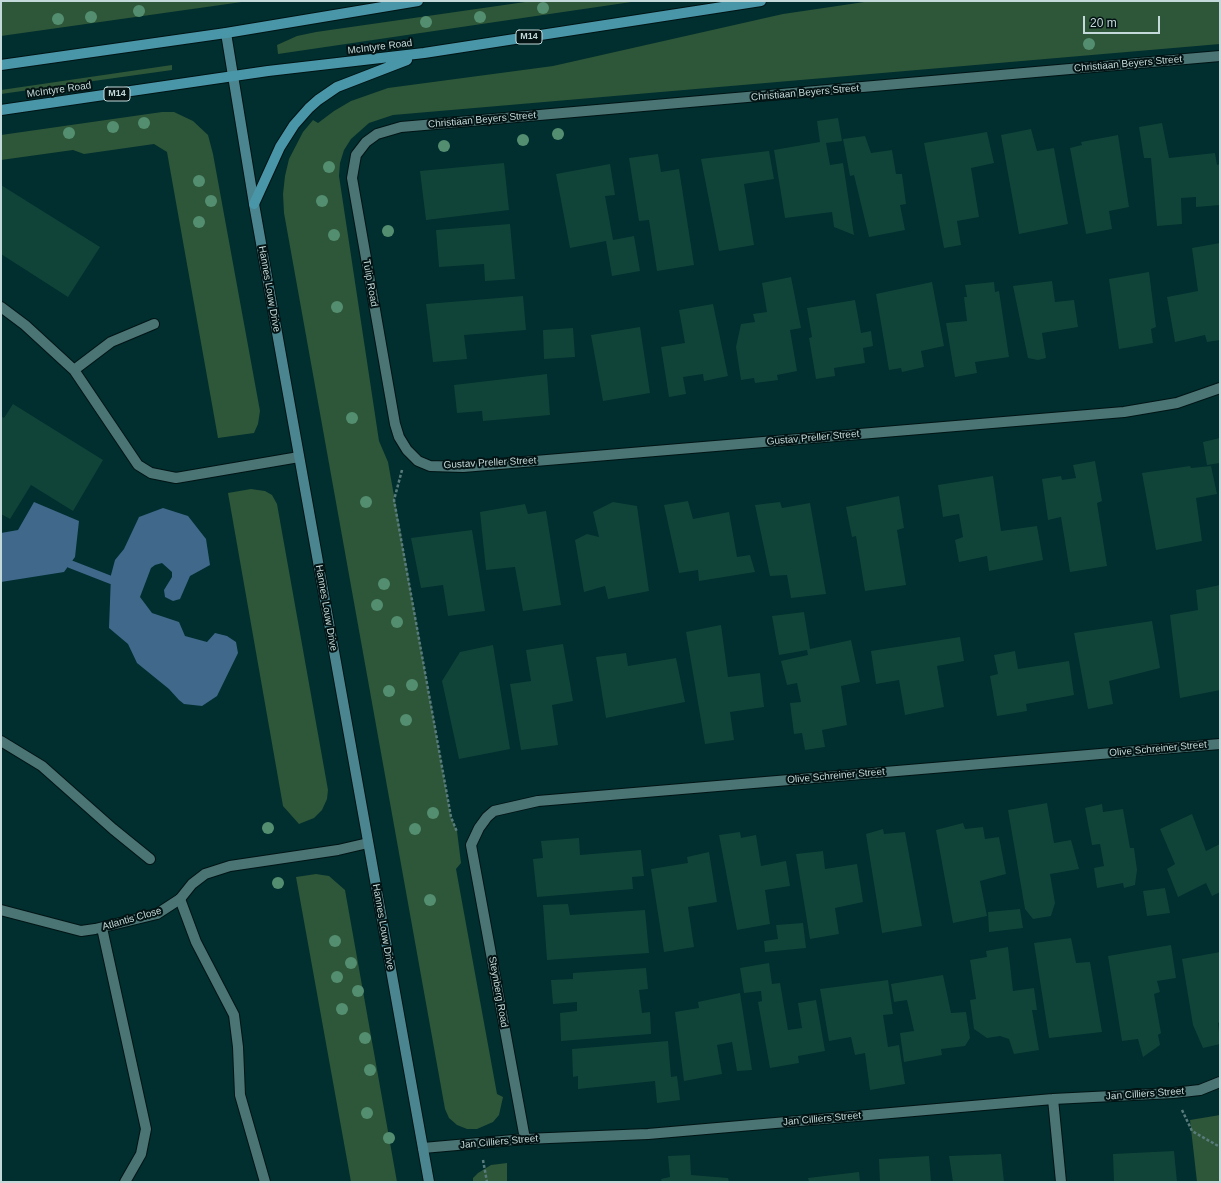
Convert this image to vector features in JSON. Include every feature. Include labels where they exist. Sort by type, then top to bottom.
[{"type":"main road","points":[[1,65],[226,33],[418,1]]},
{"type":"main road","name":"McIntyre Road","points":[[1,110],[268,71],[424,53],[761,1]]},
{"type":"main road","points":[[254,204],[280,147],[302,116],[318,100],[349,82],[424,53]]},
{"type":"street","name":"Hannes Louw Drive","points":[[226,33],[254,204],[429,1182]]},
{"type":"street","name":"Christiaan Beyers Street","points":[[390,130],[416,126],[1220,56]]},
{"type":"street","name":"Tulip Road","points":[[390,130],[377,134],[366,142],[361,148],[354,163],[352,178],[394,424],[399,437],[407,450]]},
{"type":"street","points":[[1,307],[25,325],[74,370],[138,465],[151,473],[176,478],[299,457]]},
{"type":"street","points":[[74,370],[111,342],[154,324]]},
{"type":"street","name":"Gustav Preller Street","points":[[407,450],[418,460],[430,466],[471,466],[1124,412],[1177,403],[1220,388]]},
{"type":"street","points":[[1,742],[42,766],[113,829],[150,859]]},
{"type":"street","name":"Olive Schreiner Street","points":[[471,846],[486,817],[494,811],[538,801],[1220,744]]},
{"type":"street","name":"Atlantis Close","points":[[1,910],[81,931],[102,928],[157,914],[180,899],[192,884],[205,874],[230,866],[323,853],[368,843]]},
{"type":"street","name":"Steynberg Road","points":[[471,846],[524,1139]]},
{"type":"street","points":[[180,899],[196,942],[234,1015],[238,1047],[240,1095],[265,1182]]},
{"type":"street","points":[[102,928],[146,1129],[141,1154],[125,1182]]},
{"type":"street","name":"Jan Cilliers Street","points":[[423,1148],[524,1139],[648,1134],[1053,1099],[1173,1094],[1200,1090],[1220,1082]]},
{"type":"street","points":[[1053,1099],[1060,1182]]},
{"type":"path","points":[[407,450],[394,500],[451,817],[456,831]]},
{"type":"path","points":[[1173,1094],[1192,1131],[1220,1147]]},
{"type":"green space","points":[[1,1],[249,1],[1,36]]},
{"type":"green space","points":[[532,1],[638,1],[278,54],[277,45],[297,36],[316,32]]},
{"type":"green space","points":[[871,1],[1220,1],[1220,44],[393,115],[369,123],[351,139],[344,150],[340,163],[339,176],[379,441],[388,462],[451,817],[457,831],[461,863],[456,869],[497,1094],[503,1097],[499,1115],[493,1122],[477,1129],[467,1129],[457,1125],[449,1118],[445,1109],[284,213],[283,194],[289,159],[303,132],[313,120],[318,123],[351,101],[388,88],[553,66],[783,14]]},
{"type":"green space","points":[[172,65],[172,70],[1,94],[1,90]]},
{"type":"green space","points":[[162,112],[174,112],[193,121],[208,135],[213,154],[260,411],[258,424],[254,433],[218,438],[167,152],[154,144],[84,154],[73,150],[1,160],[1,135]]},
{"type":"green space","points":[[251,489],[265,491],[272,495],[277,504],[328,790],[327,799],[322,810],[314,818],[299,824],[283,806],[228,493]]},
{"type":"green space","points":[[316,874],[329,876],[345,890],[397,1182],[351,1182],[296,877]]},
{"type":"green space","points":[[1220,1115],[1220,1182],[1197,1182],[1190,1120]]},
{"type":"green space","points":[[507,1163],[507,1182],[473,1182],[473,1178],[478,1173],[491,1165]]},
{"type":"water","points":[[34,502],[79,521],[75,557],[64,572],[1,582],[1,533],[18,530]]},
{"type":"water","points":[[163,508],[188,516],[206,539],[210,565],[190,576],[180,599],[173,601],[165,597],[164,590],[172,577],[172,572],[162,563],[155,565],[151,568],[140,597],[152,613],[179,622],[185,636],[207,642],[215,633],[227,636],[236,642],[238,653],[217,696],[202,706],[184,704],[179,700],[169,689],[137,663],[128,644],[109,628],[111,575],[115,560],[124,549],[139,517]]},
{"type":"building","points":[[838,118],[842,141],[826,143],[830,165],[843,163],[854,235],[834,227],[832,212],[785,218],[774,150],[820,142],[817,121]]},
{"type":"building","points":[[1162,123],[1169,158],[1215,153],[1217,165],[1220,164],[1220,205],[1196,207],[1196,197],[1181,198],[1182,224],[1157,226],[1151,158],[1144,158],[1139,127]]},
{"type":"building","points":[[1031,129],[1037,151],[1054,148],[1068,224],[1019,234],[1001,135]]},
{"type":"building","points":[[987,132],[994,163],[971,168],[979,217],[957,221],[961,245],[944,248],[924,143]]},
{"type":"building","points":[[1118,135],[1129,207],[1109,211],[1112,229],[1086,234],[1070,148],[1082,145],[1081,142]]},
{"type":"building","points":[[865,136],[871,153],[892,150],[896,174],[902,174],[906,204],[900,205],[905,230],[869,237],[854,175],[850,176],[843,139]]},
{"type":"building","points":[[769,151],[774,179],[744,184],[754,245],[719,251],[701,159]]},
{"type":"building","points":[[658,154],[661,172],[679,169],[694,265],[657,271],[649,220],[639,221],[629,158]]},
{"type":"building","points":[[504,163],[509,210],[426,220],[420,171]]},
{"type":"building","points":[[610,164],[615,195],[605,196],[613,240],[634,236],[640,271],[612,276],[606,241],[570,248],[556,174]]},
{"type":"building","points":[[1,185],[100,247],[68,297],[1,254]]},
{"type":"building","points":[[510,224],[515,279],[485,281],[484,264],[439,267],[436,230]]},
{"type":"building","points":[[1220,243],[1220,340],[1207,342],[1205,335],[1175,342],[1167,297],[1198,291],[1192,248]]},
{"type":"building","points":[[1149,272],[1156,327],[1151,329],[1153,343],[1119,349],[1109,279]]},
{"type":"building","points":[[791,277],[801,328],[790,330],[797,371],[777,375],[778,380],[755,383],[754,378],[741,380],[736,347],[741,324],[755,322],[753,314],[767,312],[762,283]]},
{"type":"building","points":[[1052,281],[1055,302],[1074,300],[1078,327],[1042,333],[1046,358],[1038,360],[1028,358],[1013,286]]},
{"type":"building","points":[[932,282],[944,346],[921,351],[924,367],[902,372],[901,368],[889,370],[876,294]]},
{"type":"building","points":[[994,282],[995,292],[999,291],[1009,357],[975,362],[977,373],[955,377],[946,323],[967,321],[964,297],[967,297],[965,285]]},
{"type":"building","points":[[523,296],[526,330],[464,335],[467,359],[433,362],[426,304]]},
{"type":"building","points":[[855,300],[861,333],[871,331],[873,346],[863,348],[865,363],[834,368],[835,376],[816,379],[809,338],[812,337],[807,308]]},
{"type":"building","points":[[713,304],[728,376],[704,381],[703,374],[683,377],[686,394],[669,397],[661,347],[685,343],[679,310]]},
{"type":"building","points":[[640,327],[650,393],[603,401],[591,335]]},
{"type":"building","points":[[573,328],[575,357],[544,359],[543,330]]},
{"type":"building","points":[[547,374],[550,415],[483,421],[482,411],[457,413],[454,385]]},
{"type":"building","points":[[13,404],[103,460],[73,511],[31,485],[10,519],[1,514],[1,416],[4,418]]},
{"type":"building","points":[[1220,438],[1220,463],[1207,465],[1203,442]]},
{"type":"building","points":[[1095,461],[1102,501],[1097,503],[1107,566],[1070,572],[1061,517],[1048,520],[1042,479],[1061,476],[1062,480],[1076,478],[1073,465]]},
{"type":"building","points":[[1190,466],[1191,468],[1211,466],[1217,494],[1196,498],[1202,541],[1156,550],[1142,473]]},
{"type":"building","points":[[993,476],[1001,531],[1037,526],[1043,560],[989,571],[987,556],[959,562],[955,540],[963,537],[959,514],[943,517],[938,485]]},
{"type":"building","points":[[899,496],[904,528],[897,530],[906,585],[865,591],[856,536],[852,537],[846,507]]},
{"type":"building","points":[[688,501],[693,519],[729,512],[737,557],[750,555],[755,572],[699,581],[698,570],[679,573],[664,505]]},
{"type":"building","points":[[613,502],[637,506],[649,591],[608,599],[605,586],[584,592],[575,540],[587,534],[599,537],[593,512]]},
{"type":"building","points":[[780,502],[782,508],[810,503],[826,594],[791,598],[787,575],[770,576],[755,505]]},
{"type":"building","points":[[525,504],[528,514],[546,511],[561,605],[523,611],[515,567],[486,570],[480,512]]},
{"type":"building","points":[[472,530],[485,611],[448,616],[443,585],[421,588],[411,538]]},
{"type":"building","points":[[1220,585],[1220,690],[1180,698],[1170,615],[1198,610],[1196,590]]},
{"type":"building","points":[[804,612],[810,649],[851,640],[860,682],[841,686],[847,725],[822,730],[825,747],[805,750],[802,733],[794,734],[790,703],[801,702],[797,683],[787,685],[781,661],[808,655],[807,650],[779,655],[772,616]]},
{"type":"building","points":[[1152,621],[1160,668],[1109,681],[1113,704],[1088,709],[1074,633]]},
{"type":"building","points":[[721,625],[728,677],[760,673],[764,707],[730,712],[734,740],[705,744],[686,632]]},
{"type":"building","points":[[960,637],[964,661],[937,666],[944,707],[905,715],[899,680],[876,684],[871,651]]},
{"type":"building","points":[[563,644],[573,701],[552,705],[558,745],[521,750],[510,684],[531,681],[526,650]]},
{"type":"building","points":[[493,645],[510,749],[459,759],[442,681],[460,652]]},
{"type":"building","points":[[1015,651],[1018,669],[1069,661],[1074,695],[1026,704],[1027,711],[997,716],[990,676],[998,674],[994,655]]},
{"type":"building","points":[[626,653],[628,666],[676,658],[685,702],[606,718],[596,657]]},
{"type":"building","points":[[1047,803],[1054,843],[1071,840],[1079,869],[1050,874],[1055,903],[1051,916],[1033,919],[1025,909],[1008,810]]},
{"type":"building","points":[[1102,804],[1103,812],[1123,809],[1130,848],[1134,848],[1137,870],[1135,885],[1124,888],[1123,883],[1097,888],[1094,868],[1104,866],[1100,844],[1092,845],[1085,808]]},
{"type":"building","points":[[1192,814],[1206,851],[1220,844],[1220,892],[1212,896],[1206,883],[1178,897],[1167,869],[1175,864],[1160,829]]},
{"type":"building","points":[[963,823],[965,829],[983,827],[985,839],[999,837],[1006,874],[980,881],[987,916],[953,923],[936,830]]},
{"type":"building","points":[[883,829],[884,834],[905,832],[922,926],[882,933],[866,834]]},
{"type":"building","points":[[740,832],[741,838],[756,835],[761,866],[786,861],[790,886],[765,890],[770,924],[737,930],[719,835]]},
{"type":"building","points":[[579,838],[580,855],[641,850],[644,876],[632,877],[633,889],[537,897],[533,859],[543,858],[541,841]]},
{"type":"building","points":[[823,851],[825,869],[857,864],[863,902],[835,908],[839,934],[810,939],[796,854]]},
{"type":"building","points":[[709,852],[717,902],[688,907],[694,947],[664,952],[651,869],[688,863],[687,857]]},
{"type":"building","points":[[1165,888],[1170,913],[1147,916],[1143,891]]},
{"type":"building","points":[[568,904],[570,915],[645,910],[649,953],[547,960],[543,905]]},
{"type":"building","points":[[1020,909],[1023,928],[989,932],[988,912]]},
{"type":"building","points":[[803,923],[806,948],[765,952],[764,941],[778,939],[776,925]]},
{"type":"building","points":[[1071,938],[1076,963],[1090,962],[1102,1032],[1049,1038],[1034,943]]},
{"type":"building","points":[[1171,945],[1176,978],[1157,981],[1160,992],[1154,994],[1161,1033],[1158,1035],[1160,1045],[1143,1057],[1138,1039],[1122,1041],[1108,956]]},
{"type":"building","points":[[1008,947],[1013,991],[1034,988],[1037,1010],[1032,1010],[1039,1050],[1014,1054],[1009,1039],[1000,1036],[987,1038],[974,1029],[970,1000],[976,999],[970,960],[987,957],[986,951]]},
{"type":"building","points":[[1220,952],[1220,1022],[1218,1023],[1220,1044],[1203,1048],[1193,1025],[1182,959]]},
{"type":"building","points":[[769,963],[772,984],[780,983],[788,1030],[802,1028],[798,1003],[816,1000],[825,1051],[798,1056],[799,1063],[770,1068],[758,1002],[762,1001],[761,991],[744,993],[740,968]]},
{"type":"building","points":[[646,968],[648,989],[639,990],[642,1013],[650,1012],[651,1034],[561,1041],[560,1013],[577,1011],[577,1002],[553,1004],[551,980],[573,979],[573,973]]},
{"type":"building","points":[[943,975],[951,1013],[966,1012],[970,1038],[965,1046],[941,1049],[942,1055],[904,1062],[900,1033],[914,1031],[907,1000],[894,1002],[891,984]]},
{"type":"building","points":[[888,980],[893,1014],[883,1015],[888,1047],[899,1045],[905,1084],[870,1090],[865,1053],[855,1055],[851,1037],[829,1041],[820,989]]},
{"type":"building","points":[[740,993],[752,1070],[737,1071],[732,1042],[717,1045],[722,1074],[684,1081],[675,1012],[699,1008],[698,1002]]},
{"type":"building","points":[[668,1041],[671,1077],[677,1076],[680,1100],[657,1103],[655,1081],[578,1089],[578,1076],[573,1077],[572,1049]]},
{"type":"building","points":[[1174,1151],[1177,1182],[1114,1182],[1113,1154]]},
{"type":"building","points":[[1001,1154],[1004,1182],[953,1182],[949,1156]]},
{"type":"building","points":[[690,1155],[691,1175],[728,1178],[729,1182],[662,1182],[661,1179],[670,1177],[668,1156]]},
{"type":"building","points":[[929,1156],[931,1182],[880,1182],[879,1159]]},
{"type":"building","points":[[859,1172],[860,1182],[809,1182],[808,1178]]},
{"type":"waterway","points":[[70,564],[111,580]]}]
